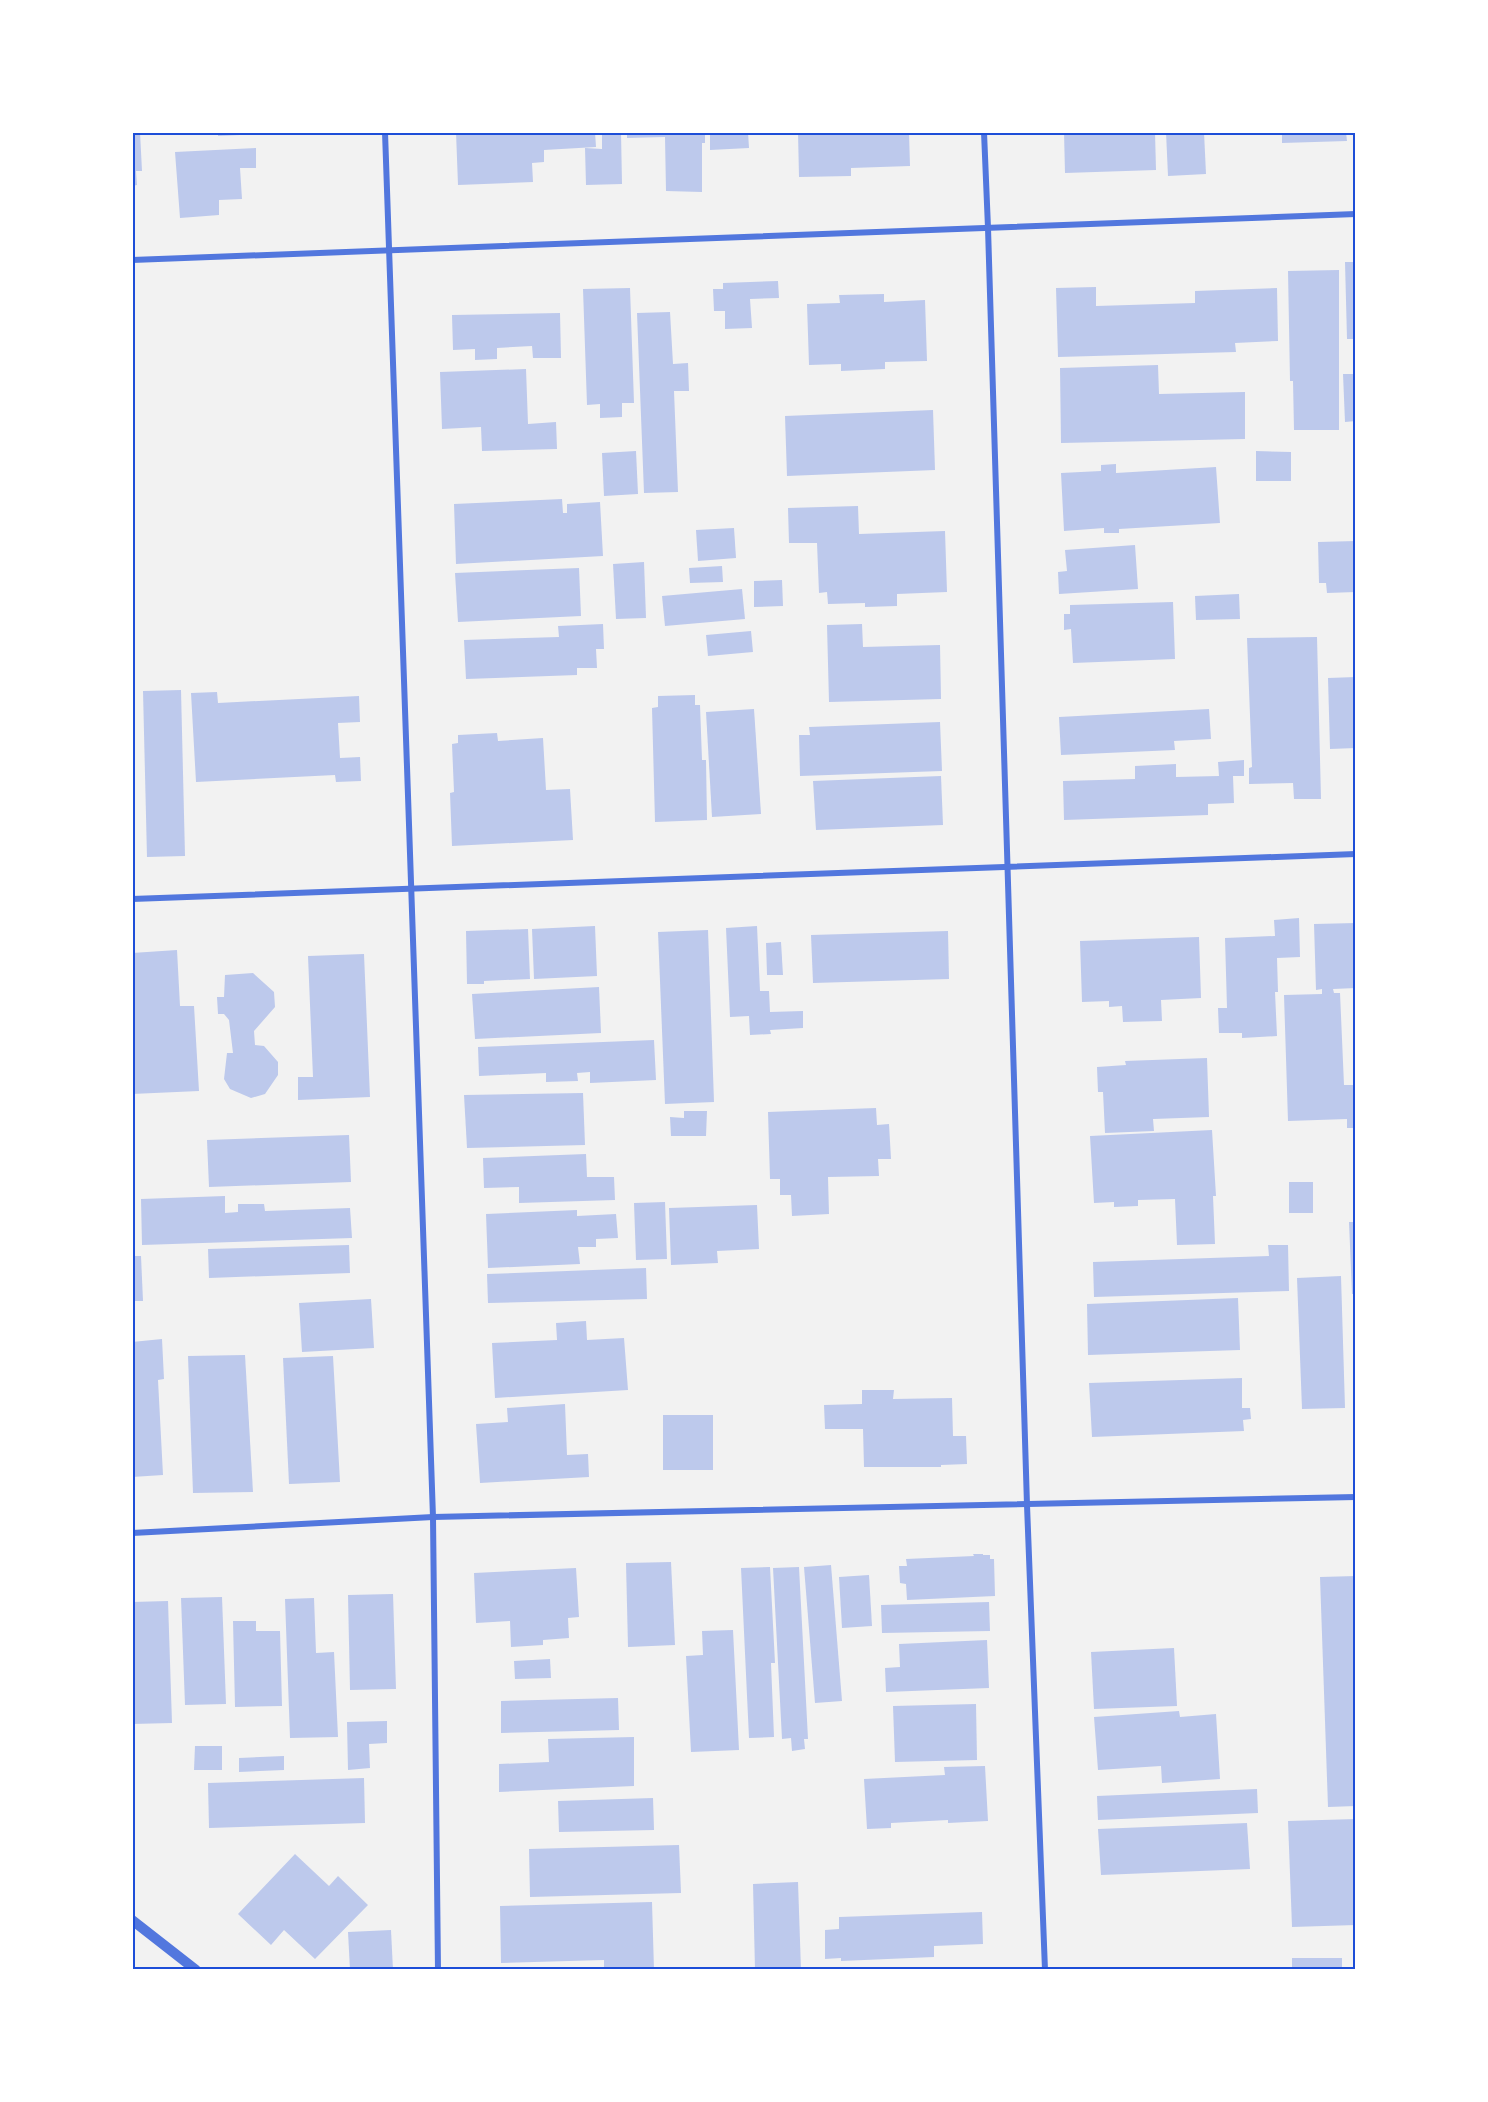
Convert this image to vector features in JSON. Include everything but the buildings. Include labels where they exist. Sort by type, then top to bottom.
[{"type":"street","points":[[385,132],[434,1517],[438,1970]]},
{"type":"street","points":[[984,132],[1027,1505],[1045,1970]]},
{"type":"street","points":[[132,260],[1356,214]]},
{"type":"street","points":[[132,899],[1356,855]]},
{"type":"street","points":[[132,1533],[434,1517],[1356,1497]]},
{"type":"street","points":[[132,1920],[196,1970]]}]
